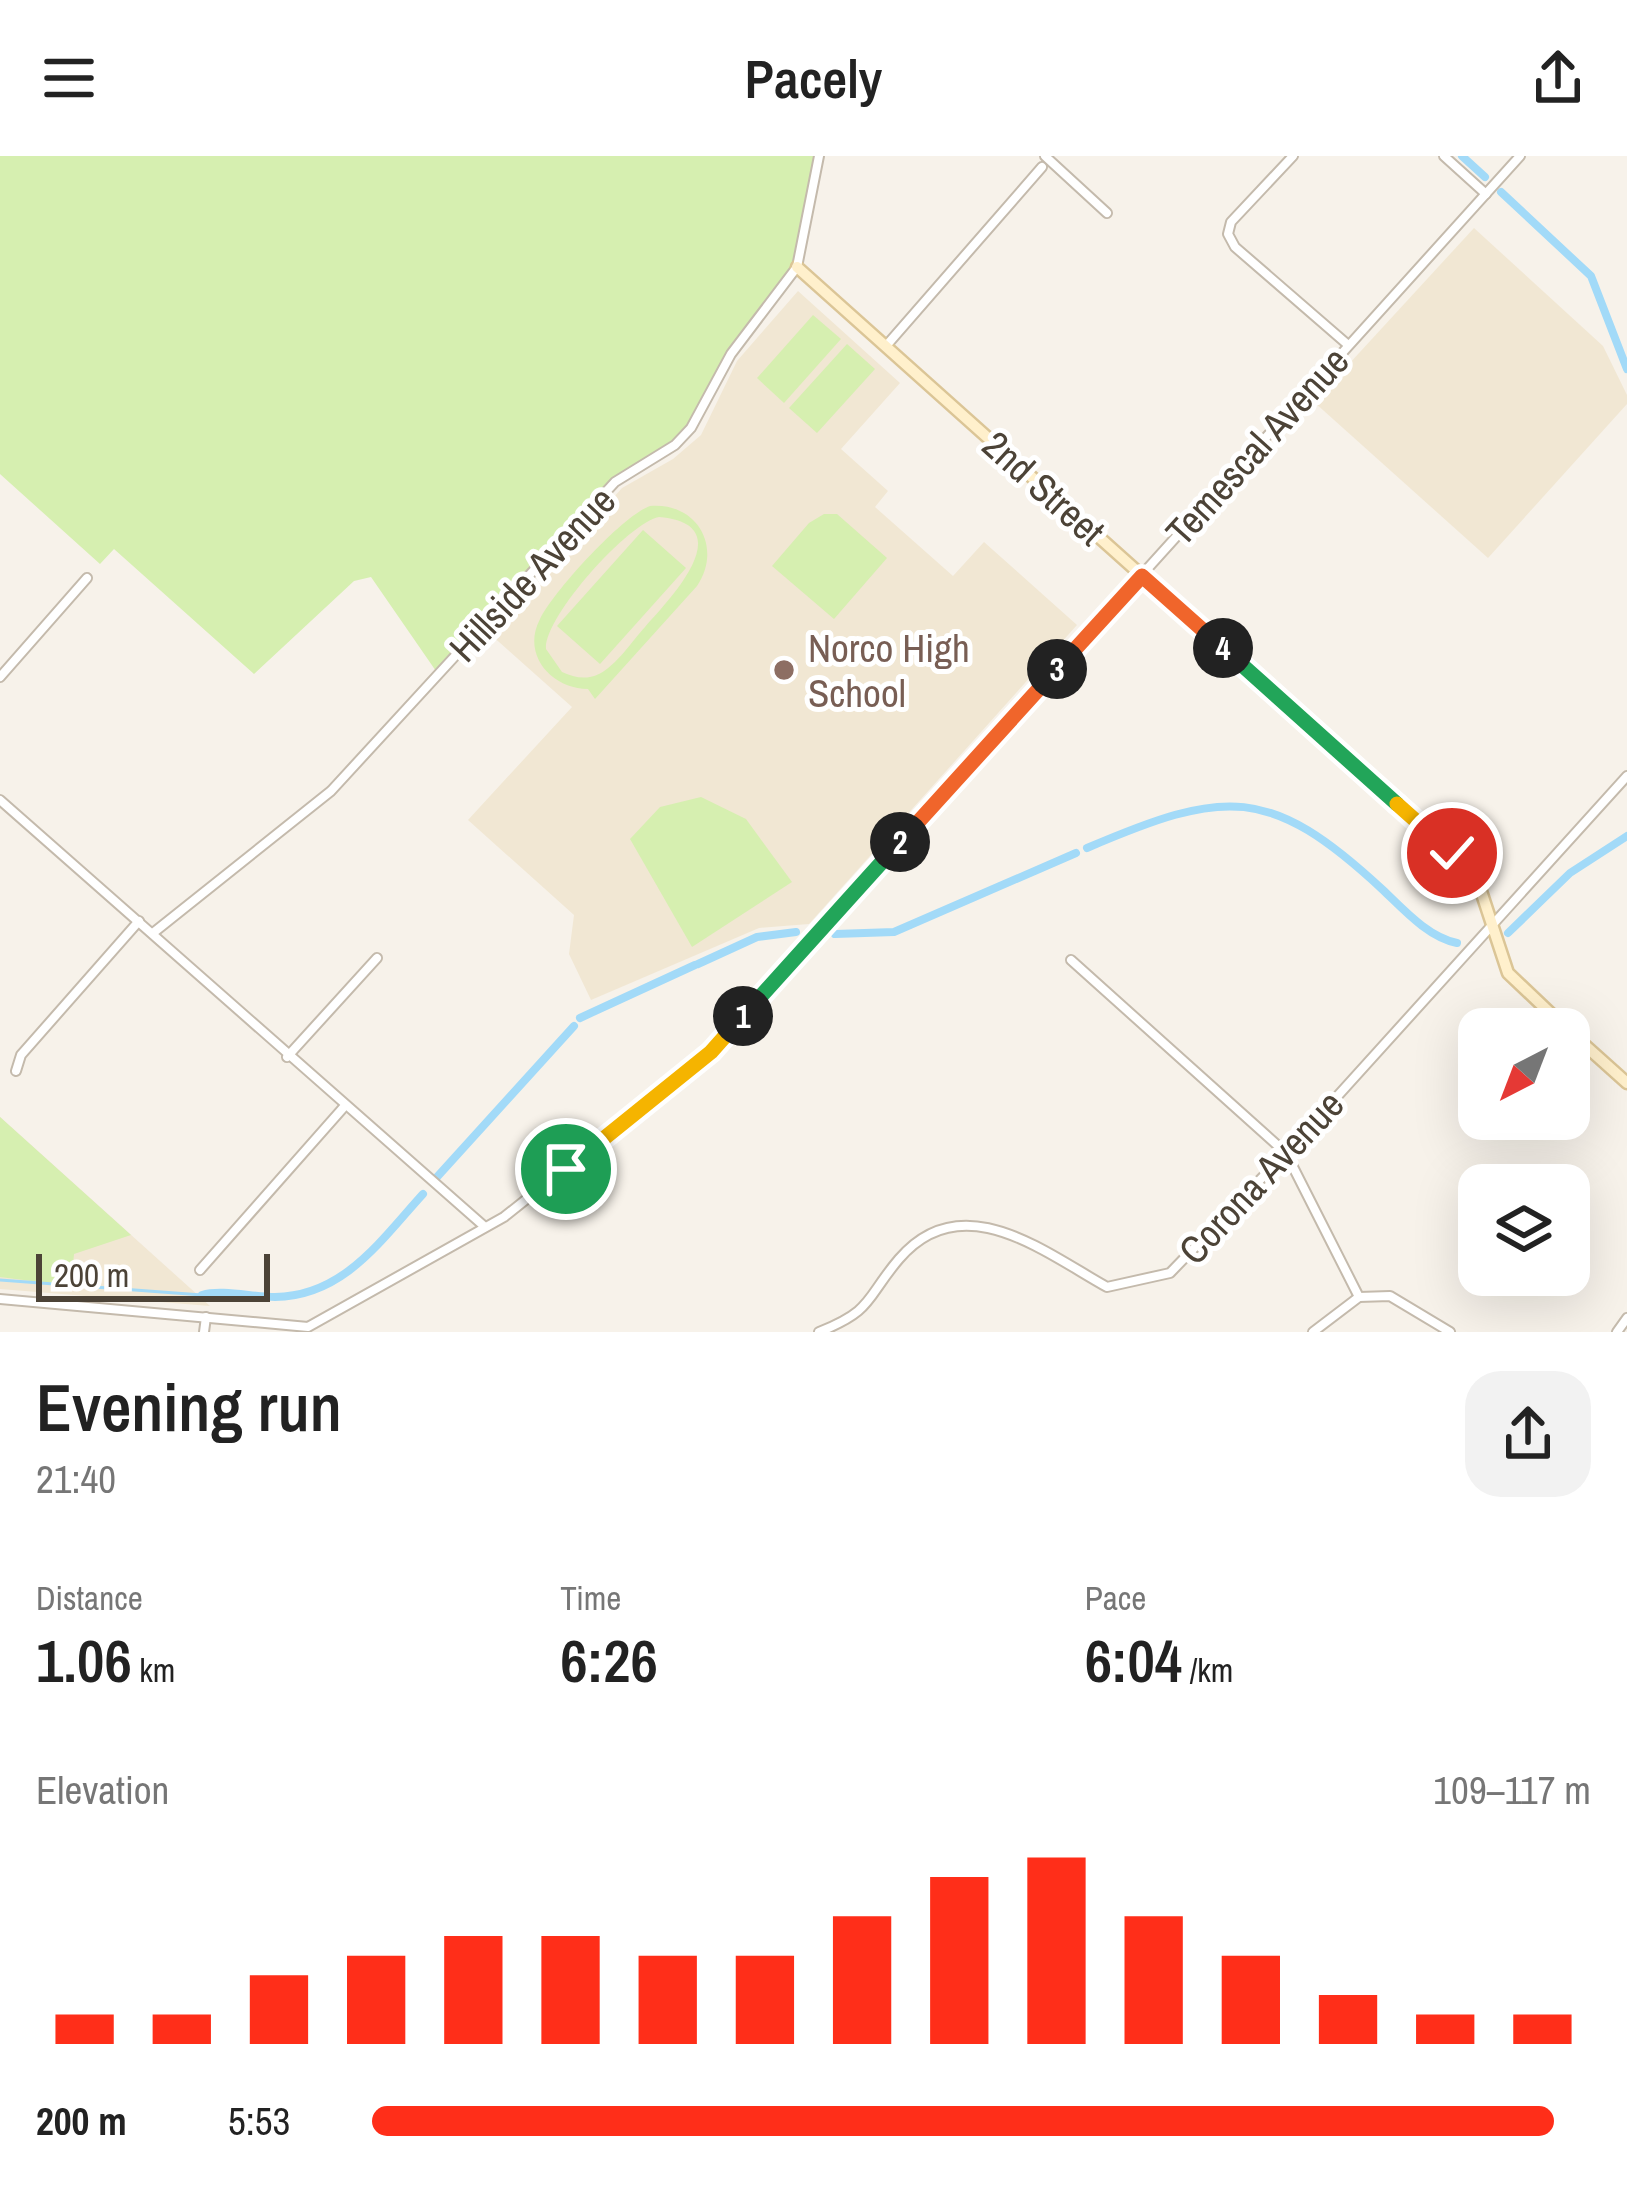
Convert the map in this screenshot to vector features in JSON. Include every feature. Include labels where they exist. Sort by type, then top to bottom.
[{"type":"street","name":"Hillside Avenue","points":[[153,934],[331,791],[615,482],[675,445],[706,405],[731,354],[797,267],[820,156]]},
{"type":"street","points":[[1045,156],[1107,212]]},
{"type":"street","points":[[1293,156],[1232,222],[1228,234],[1235,247],[1347,344]]},
{"type":"street","points":[[1444,156],[1486,194]]},
{"type":"street","name":"Temescal Avenue","points":[[0,1299],[308,1330],[485,1228],[711,1052],[1520,156]]},
{"type":"street","points":[[886,346],[1042,167]]},
{"type":"street","name":"2nd Street","points":[[797,267],[1452,853],[1481,891],[1508,973],[1545,1008]]},
{"type":"street","points":[[0,677],[87,578]]},
{"type":"street","name":"Corona Avenue","points":[[819,1332],[864,1311],[901,1255],[944,1228],[995,1225],[1107,1287],[1170,1273],[1286,1153],[1627,776]]},
{"type":"street","points":[[0,800],[343,1108],[485,1228]]},
{"type":"street","points":[[16,1071],[21,1055],[139,922]]},
{"type":"street","points":[[287,1057],[377,958]]},
{"type":"street","points":[[1071,960],[1286,1153],[1360,1297]]},
{"type":"street","name":"2nd Street","points":[[1590,1050],[1627,1083]]},
{"type":"street","points":[[200,1270],[343,1108]]},
{"type":"street","points":[[1313,1332],[1360,1297],[1390,1296],[1450,1332]]},
{"type":"street","points":[[204,1332],[206,1317]]},
{"type":"street","points":[[1618,1332],[1627,1318]]},
{"type":"shaded area","points":[[1474,228],[1603,346],[1627,395],[1627,404],[1488,558],[1314,402]]},
{"type":"shaded area","name":"Norco High School","points":[[798,291],[900,383],[841,449],[888,491],[875,507],[953,576],[984,542],[1077,625],[809,924],[759,928],[591,1000],[569,954],[574,915],[468,820],[572,707],[490,634],[622,488],[673,459],[701,435],[737,361]]},
{"type":"shaded area","points":[[0,1117],[210,1306],[0,1289]]},
{"type":"green space","points":[[0,156],[819,156],[797,267],[731,354],[706,405],[675,445],[615,482],[438,674],[371,577],[354,581],[254,674],[114,549],[100,564],[0,474]]},
{"type":"green space","points":[[813,315],[841,339],[784,403],[757,378]]},
{"type":"green space","points":[[847,344],[875,369],[817,433],[789,408]]},
{"type":"green space","points":[[650,506],[667,507],[692,519],[706,542],[704,571],[697,586],[595,699],[588,689],[563,683],[543,667],[534,645],[535,632],[574,574]],"holes":[[[659,517],[684,523],[696,533],[698,548],[669,599],[606,670],[585,678],[562,672],[546,649],[549,634],[590,573],[645,523]]]},
{"type":"green space","points":[[824,514],[837,514],[887,558],[834,619],[772,566],[809,523]]},
{"type":"green space","points":[[643,530],[686,568],[600,664],[557,626]]},
{"type":"green space","points":[[701,797],[746,819],[792,882],[692,947],[630,839],[660,807]]},
{"type":"green space","points":[[0,1117],[131,1235],[74,1254],[71,1286],[0,1277]]},
{"type":"waterway","points":[[1462,156],[1485,177]]},
{"type":"waterway","points":[[1501,192],[1591,276],[1627,369]]},
{"type":"waterway","points":[[1087,848],[1175,815],[1211,807],[1244,807],[1276,815],[1343,855],[1426,929],[1457,943]]},
{"type":"waterway","points":[[1508,933],[1570,873],[1627,836]]},
{"type":"waterway","points":[[835,934],[894,932],[1076,853]]},
{"type":"waterway","points":[[698,964],[757,937],[796,932]]},
{"type":"waterway","points":[[580,1018],[695,965]]},
{"type":"waterway","points":[[437,1177],[574,1026]]},
{"type":"waterway","points":[[202,1295],[275,1297],[321,1287],[376,1247],[423,1194]]},
{"type":"waterway","points":[[0,1280],[202,1295]]},
{"type":"place","name":"Norco High School","points":[[784,670]]},
{"type":"route","points":[[566,1169],[711,1052],[1142,576],[1452,853]]}]
